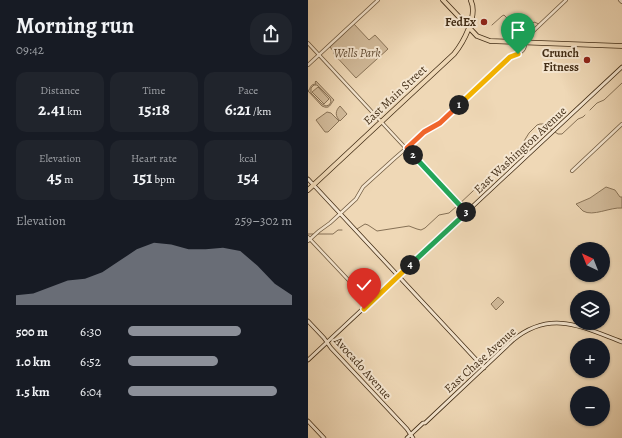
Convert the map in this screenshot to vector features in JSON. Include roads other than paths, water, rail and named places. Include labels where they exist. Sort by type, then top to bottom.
[{"type":"main road","name":"East Main Street","points":[[308,188],[443,63],[455,50],[467,26],[471,0]]},
{"type":"main road","points":[[447,2],[467,26],[479,37],[490,41],[622,46]]},
{"type":"main road","name":"East Washington Avenue","points":[[308,360],[622,67]]},
{"type":"main road","points":[[308,179],[484,368]]},
{"type":"main road","name":"Avocado Avenue","points":[[308,321],[331,348],[409,431],[410,436]]},
{"type":"main road","name":"East Chase Avenue","points":[[410,436],[519,336],[532,328],[550,323],[565,323],[575,325],[622,342]]},
{"type":"main road","points":[[308,421],[324,438]]},
{"type":"street","points":[[308,65],[378,0]]},
{"type":"street","points":[[370,303],[309,239],[356,199],[363,187],[424,132],[444,120],[510,57],[521,52],[525,48],[526,39],[529,35],[566,0]]},
{"type":"street","points":[[308,43],[466,213]]},
{"type":"street","points":[[572,171],[622,124]]},
{"type":"waterway","points":[[492,25],[504,15],[521,33],[523,32]]},
{"type":"waterway","points":[[528,27],[534,22],[539,24]]},
{"type":"waterway","points":[[590,110],[597,103],[604,100],[622,83]]},
{"type":"waterway","points":[[555,132],[562,134],[578,119],[585,115]]},
{"type":"waterway","points":[[357,229],[365,224],[377,231],[409,226],[421,230],[425,228],[439,215],[449,213],[457,206],[521,146],[529,133],[537,125],[545,124],[552,130]]},
{"type":"waterway","points":[[317,234],[333,234],[338,230],[342,230]]},
{"type":"waterway","points":[[308,234],[313,234]]},
{"type":"place","name":"FedEx","points":[[484,22]]},
{"type":"place","name":"Crunch Fitness","points":[[587,60]]},
{"type":"park label","name":"Wells Park","points":[[357,53]]}]
